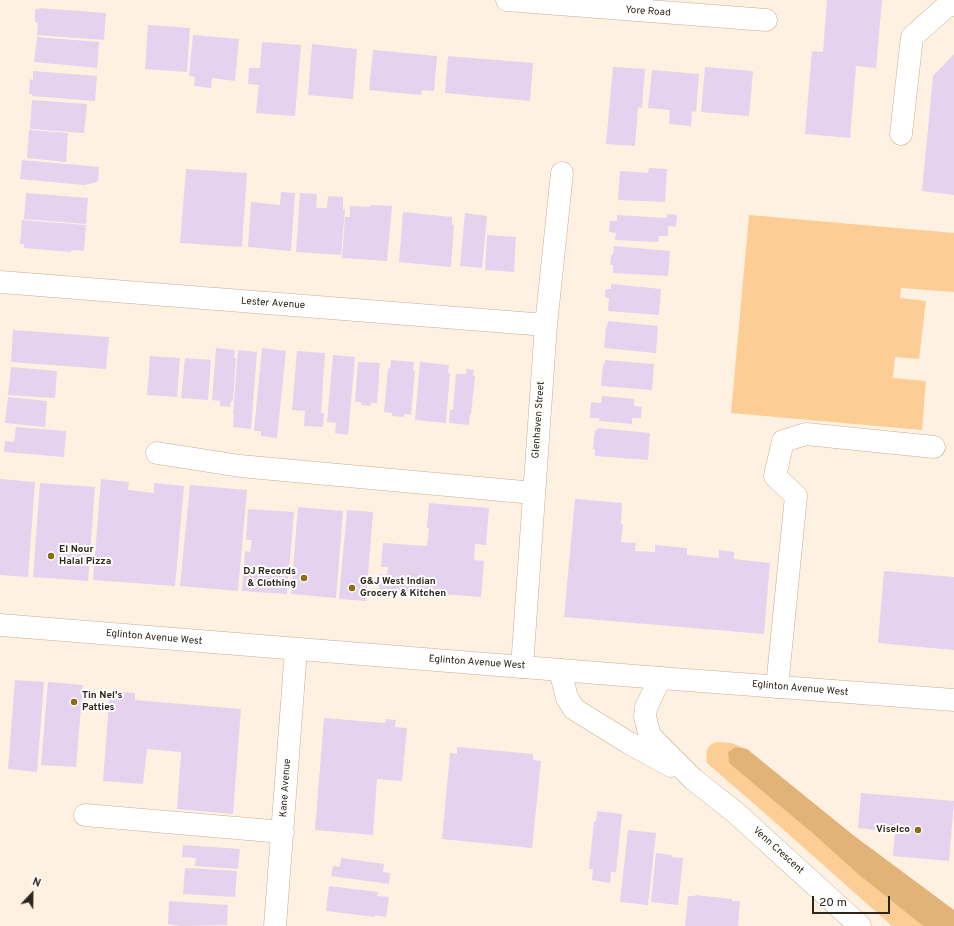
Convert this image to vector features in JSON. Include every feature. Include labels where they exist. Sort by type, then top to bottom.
[{"type":"street","name":"Yore Road","points":[[507,0],[632,5],[766,20]]},
{"type":"street","points":[[901,134],[912,37],[948,4],[954,5]]},
{"type":"street","name":"Glenhaven Street","points":[[522,667],[546,325],[562,173]]},
{"type":"street","name":"Lester Avenue","points":[[0,282],[546,325]]},
{"type":"street","points":[[777,687],[796,496],[775,476],[783,441],[806,434],[934,447]]},
{"type":"street","points":[[157,453],[234,466],[534,492]]},
{"type":"street","name":"Eglinton Avenue West","points":[[0,625],[296,650],[954,700]]},
{"type":"street","name":"Kane Avenue","points":[[275,926],[296,650]]},
{"type":"street","name":"Venn Crescent","points":[[560,670],[567,698],[574,709],[629,743],[693,779]]},
{"type":"street","name":"Venn Crescent","points":[[660,678],[646,708],[645,717],[650,736],[693,779],[736,813],[860,926]]},
{"type":"street","points":[[85,815],[283,832]]},
{"type":"shaded area","points":[[749,215],[954,233],[954,292],[901,288],[900,298],[926,301],[919,359],[895,357],[893,378],[926,381],[922,430],[731,413]]},
{"type":"shaded area","points":[[717,742],[731,743],[747,749],[736,747],[810,831],[859,875],[923,926],[892,926],[707,763],[707,750],[710,745]]},
{"type":"shaded area","points":[[736,747],[747,749],[853,835],[954,910],[954,926],[923,926],[859,875],[810,831],[729,763],[728,752]]},
{"type":"building","points":[[827,0],[882,0],[876,68],[856,66],[850,138],[805,134],[812,51],[823,52]]},
{"type":"building","points":[[39,8],[106,13],[104,40],[37,35],[38,23],[35,22],[35,9]]},
{"type":"building","points":[[148,25],[190,28],[187,72],[145,69]]},
{"type":"building","points":[[193,35],[239,39],[235,81],[212,78],[211,88],[194,86],[195,77],[189,76]]},
{"type":"building","points":[[37,37],[99,42],[97,68],[34,62]]},
{"type":"building","points":[[262,42],[301,45],[295,116],[256,113],[259,85],[248,84],[249,68],[260,68]]},
{"type":"building","points":[[312,44],[357,49],[353,99],[308,95]]},
{"type":"building","points":[[373,50],[437,56],[434,91],[422,90],[421,95],[369,90]]},
{"type":"building","points":[[954,54],[954,195],[922,191],[933,76]]},
{"type":"building","points":[[448,56],[533,63],[530,101],[445,93]]},
{"type":"building","points":[[613,67],[645,69],[642,108],[638,107],[635,146],[606,144]]},
{"type":"building","points":[[705,67],[753,71],[749,116],[701,112]]},
{"type":"building","points":[[652,70],[699,74],[696,112],[692,111],[691,126],[669,124],[670,110],[648,108]]},
{"type":"building","points":[[33,71],[97,76],[95,101],[32,96],[32,94],[29,94],[30,79],[33,80]]},
{"type":"building","points":[[32,100],[87,104],[84,133],[30,129]]},
{"type":"building","points":[[29,130],[68,133],[66,162],[27,158]]},
{"type":"building","points":[[22,160],[99,167],[98,180],[97,182],[84,185],[20,179]]},
{"type":"building","points":[[649,168],[667,169],[665,202],[618,200],[620,171],[648,173]]},
{"type":"building","points":[[186,169],[247,173],[242,247],[180,243]]},
{"type":"building","points":[[281,192],[295,193],[291,251],[248,247],[251,202],[280,205]]},
{"type":"building","points":[[26,193],[88,198],[86,224],[24,219]]},
{"type":"building","points":[[300,193],[317,194],[316,208],[327,208],[328,196],[343,197],[343,210],[345,209],[341,255],[296,252]]},
{"type":"building","points":[[370,205],[392,206],[387,261],[342,258],[345,217],[350,217],[350,206],[370,207]]},
{"type":"building","points":[[403,212],[452,217],[452,225],[454,225],[451,267],[399,262]]},
{"type":"building","points":[[465,213],[487,216],[482,268],[460,266]]},
{"type":"building","points":[[667,214],[677,215],[676,227],[668,226],[668,236],[659,236],[658,242],[615,240],[616,233],[609,232],[610,221],[617,221],[617,215],[667,218]]},
{"type":"building","points":[[22,220],[86,225],[84,251],[71,250],[71,252],[24,248],[24,244],[20,244]]},
{"type":"building","points":[[487,235],[516,237],[514,272],[485,270]]},
{"type":"building","points":[[614,246],[670,251],[668,276],[613,273],[613,265],[610,265]]},
{"type":"building","points":[[611,284],[661,289],[659,315],[608,311],[609,298],[605,297],[606,289],[611,289]]},
{"type":"building","points":[[608,321],[658,326],[656,353],[604,348]]},
{"type":"building","points":[[13,330],[109,337],[106,369],[11,362]]},
{"type":"building","points":[[216,348],[235,350],[234,358],[236,358],[233,401],[231,401],[230,407],[220,406],[220,401],[212,400]]},
{"type":"building","points":[[262,348],[286,351],[277,438],[261,436],[261,431],[254,431]]},
{"type":"building","points":[[238,350],[257,352],[251,429],[233,427]]},
{"type":"building","points":[[297,351],[325,353],[321,413],[324,413],[323,427],[304,426],[305,411],[292,410]]},
{"type":"building","points":[[333,355],[355,357],[348,435],[335,433],[336,423],[327,422]]},
{"type":"building","points":[[150,356],[180,358],[177,397],[147,395]]},
{"type":"building","points":[[185,358],[211,360],[208,400],[181,398]]},
{"type":"building","points":[[391,360],[414,362],[413,370],[415,370],[411,415],[404,414],[404,417],[392,416],[392,413],[384,412],[388,368],[390,368]]},
{"type":"building","points":[[605,360],[654,364],[652,390],[601,386],[603,365]]},
{"type":"building","points":[[358,362],[380,363],[377,403],[371,403],[370,406],[361,405],[361,402],[355,402]]},
{"type":"building","points":[[420,362],[449,365],[448,373],[450,373],[446,423],[415,420]]},
{"type":"building","points":[[11,367],[57,371],[55,398],[8,395]]},
{"type":"building","points":[[466,369],[474,370],[473,375],[475,376],[469,425],[449,423],[450,410],[453,410],[456,374],[466,374]]},
{"type":"building","points":[[602,396],[634,399],[634,406],[642,407],[641,418],[632,418],[632,424],[599,421],[599,418],[590,418],[591,402],[601,403]]},
{"type":"building","points":[[8,397],[47,401],[45,427],[5,423]]},
{"type":"building","points":[[16,427],[66,431],[64,457],[4,452],[5,441],[14,442]]},
{"type":"building","points":[[598,428],[650,433],[648,460],[595,456],[595,449],[593,449],[595,430],[598,430]]},
{"type":"building","points":[[0,479],[35,482],[28,577],[0,575]]},
{"type":"building","points":[[101,479],[129,482],[128,490],[154,493],[154,483],[184,486],[175,586],[93,580]]},
{"type":"building","points":[[40,483],[95,487],[88,581],[33,577]]},
{"type":"building","points":[[190,485],[247,490],[238,591],[180,586]]},
{"type":"building","points":[[575,499],[622,503],[621,524],[623,524],[621,542],[636,543],[635,551],[655,552],[655,545],[687,548],[687,555],[719,558],[719,550],[734,552],[734,559],[770,563],[764,634],[564,617]]},
{"type":"building","points":[[429,503],[489,508],[486,545],[475,544],[474,560],[484,561],[481,597],[387,590],[386,595],[378,595],[380,574],[387,575],[388,567],[381,567],[383,543],[427,546]]},
{"type":"building","points":[[298,507],[343,511],[336,598],[291,594]]},
{"type":"building","points":[[248,509],[294,512],[287,594],[242,591],[245,551],[250,552],[252,540],[246,540]]},
{"type":"building","points":[[347,510],[373,512],[366,601],[339,599]]},
{"type":"building","points":[[884,571],[954,577],[954,650],[878,643]]},
{"type":"building","points":[[15,680],[44,682],[37,772],[8,769]]},
{"type":"building","points":[[48,682],[83,685],[76,767],[41,765]]},
{"type":"building","points":[[110,691],[135,693],[135,700],[241,709],[233,814],[177,809],[181,752],[147,749],[143,784],[103,781]]},
{"type":"building","points":[[324,718],[385,723],[386,719],[396,720],[395,727],[407,728],[402,781],[377,779],[373,835],[315,830]]},
{"type":"building","points":[[457,747],[533,754],[533,760],[541,761],[532,848],[442,839],[450,753],[457,754]]},
{"type":"building","points":[[861,793],[954,801],[949,861],[893,856],[895,832],[858,828]]},
{"type":"building","points":[[597,811],[622,814],[616,872],[611,872],[610,883],[592,880],[593,869],[589,869],[594,821],[596,822]]},
{"type":"building","points":[[628,830],[656,833],[648,905],[620,902]]},
{"type":"building","points":[[183,845],[240,849],[238,869],[195,866],[196,858],[182,857]]},
{"type":"building","points":[[656,853],[683,858],[678,905],[651,902]]},
{"type":"building","points":[[341,858],[384,864],[383,872],[390,873],[389,884],[331,876],[333,866],[340,867]]},
{"type":"building","points":[[185,868],[237,871],[235,897],[183,894]]},
{"type":"building","points":[[329,886],[378,892],[377,896],[389,897],[386,917],[326,911]]},
{"type":"building","points":[[695,895],[740,901],[738,926],[685,926],[688,896]]},
{"type":"building","points":[[169,901],[228,905],[227,925],[181,926],[168,924]]},
{"type":"place","name":"El Nour Halal Pizza","points":[[51,556]]},
{"type":"place","name":"DJ Records & Clothing","points":[[304,578]]},
{"type":"place","name":"G&J West Indian Grocery & Kitchen","points":[[352,588]]},
{"type":"place","name":"Tin Nel's Patties","points":[[74,702]]},
{"type":"place","name":"Viselco","points":[[918,830]]}]
